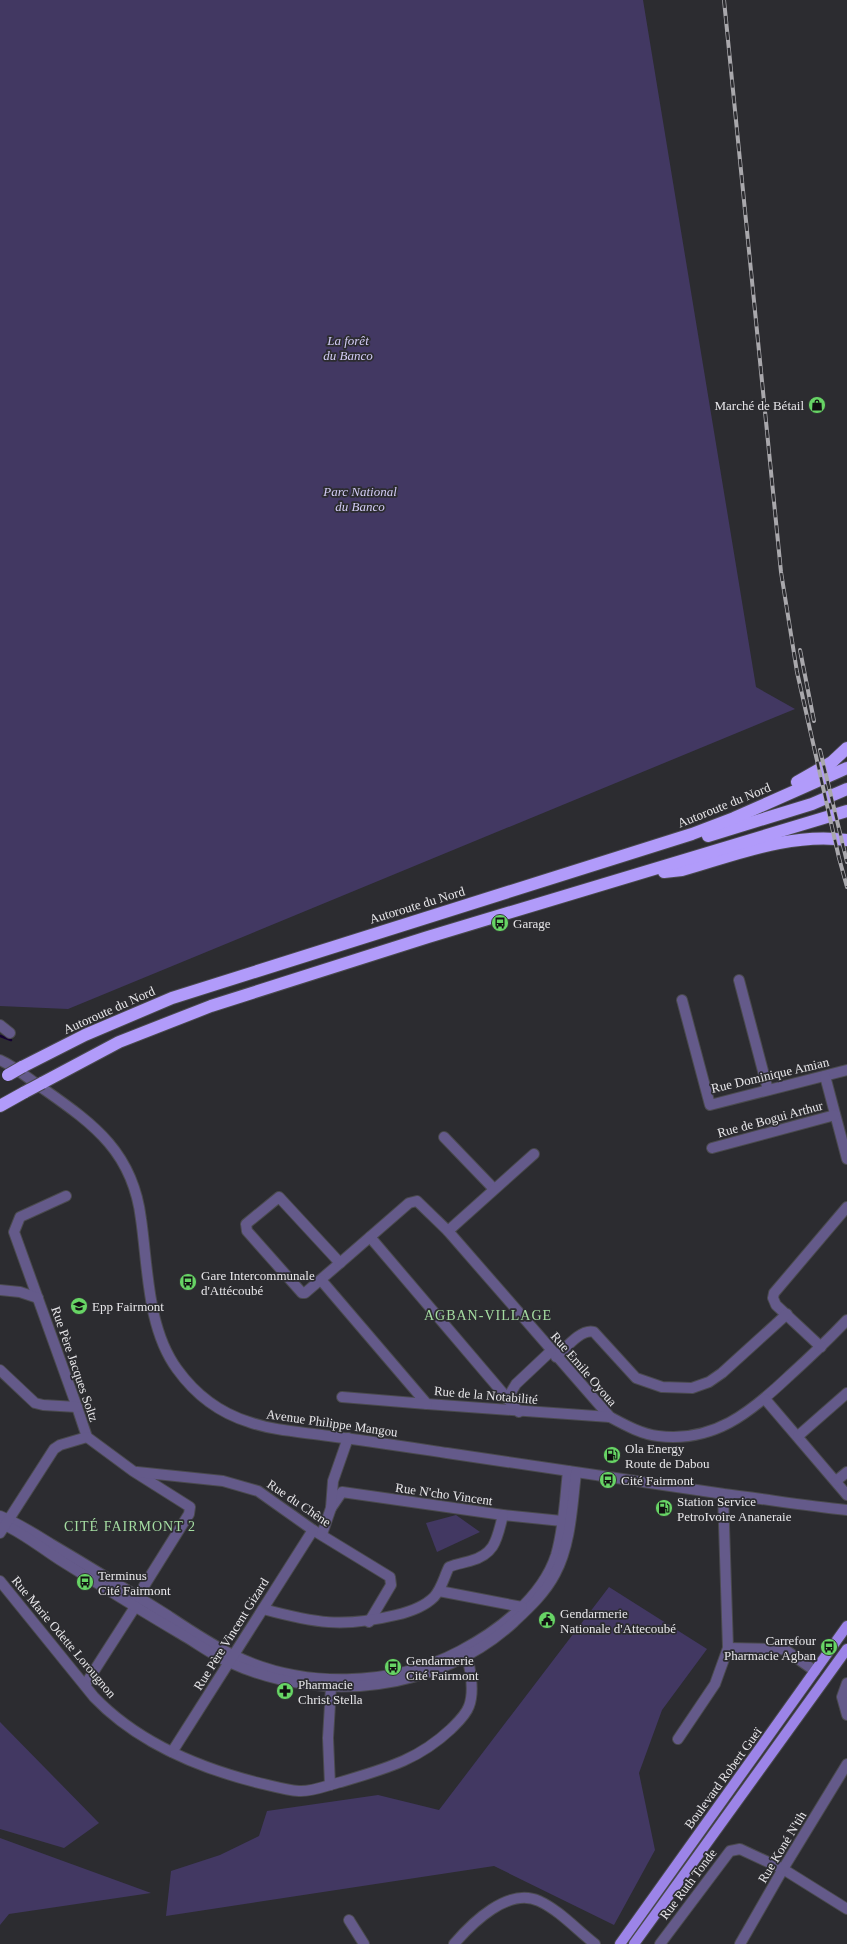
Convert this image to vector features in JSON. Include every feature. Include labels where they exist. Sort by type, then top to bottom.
[{"type":"highway","points":[[778,799],[789,787],[832,762],[847,748]]},
{"type":"highway","name":"Autoroute du Nord","points":[[4,1077],[85,1035],[172,998],[409,922],[589,868],[692,834],[778,799],[847,768]]},
{"type":"highway","points":[[589,868],[695,840],[812,804],[847,789]]},
{"type":"highway","points":[[0,1106],[119,1042],[211,1006],[428,937],[847,811]]},
{"type":"highway","points":[[637,874],[682,870],[787,841],[829,838],[847,840]]},
{"type":"main road","name":"Boulevard Robert Gueï","points":[[620,1944],[847,1626]]},
{"type":"main road","name":"Boulevard Robert Gueï","points":[[634,1944],[847,1649]]},
{"type":"street","points":[[740,980],[768,1090]]},
{"type":"street","name":"Rue Dominique Amian","points":[[682,1000],[710,1105],[847,1070]]},
{"type":"street","points":[[0,1025],[10,1033]]},
{"type":"street","name":"Avenue Philippe Mangou","points":[[0,1060],[79,1115],[102,1134],[117,1151],[129,1174],[138,1202],[152,1304],[162,1340],[170,1359],[192,1387],[216,1406],[249,1422],[275,1429],[348,1438],[723,1494],[847,1510]]},
{"type":"street","points":[[825,1076],[847,1159]]},
{"type":"street","name":"Rue de Bogui Arthur","points":[[712,1148],[836,1115]]},
{"type":"street","points":[[444,1137],[494,1189]]},
{"type":"street","points":[[448,1231],[534,1154]]},
{"type":"street","name":"Rue Père Jacques Soltz","points":[[66,1196],[20,1217],[14,1230],[78,1407],[87,1437],[133,1471],[190,1507],[189,1514],[147,1580],[137,1602],[85,1685]]},
{"type":"street","name":"Rue Emile Oyoua","points":[[340,1263],[280,1197],[246,1224],[247,1231],[302,1292],[308,1291],[409,1203],[417,1201],[448,1231],[610,1417],[633,1429],[656,1436],[695,1436],[724,1426],[740,1417],[765,1398],[821,1347],[847,1320]]},
{"type":"street","points":[[821,1347],[776,1305],[773,1298],[774,1294],[847,1206]]},
{"type":"street","points":[[370,1237],[519,1412]]},
{"type":"street","name":"Rue de la Notabilité","points":[[321,1280],[428,1404],[519,1412],[610,1417]]},
{"type":"street","points":[[0,1290],[20,1292],[38,1298]]},
{"type":"street","points":[[507,1399],[516,1384],[554,1354],[584,1333],[591,1331],[594,1332],[636,1378],[662,1387],[692,1388],[709,1382],[722,1373],[787,1314]]},
{"type":"street","points":[[0,1370],[35,1403],[43,1405],[78,1407]]},
{"type":"street","points":[[798,1436],[847,1393]]},
{"type":"street","points":[[342,1397],[428,1404]]},
{"type":"street","points":[[765,1398],[847,1495]]},
{"type":"street","points":[[87,1437],[60,1445],[54,1449],[3,1523],[82,1567],[231,1659],[282,1680],[332,1687],[379,1685],[422,1675],[506,1630],[546,1590],[563,1557],[572,1472]]},
{"type":"street","points":[[331,1508],[333,1481],[348,1438]]},
{"type":"street","name":"Rue du Chêne","points":[[133,1471],[223,1480],[258,1490],[318,1532],[390,1578],[391,1585],[369,1622]]},
{"type":"street","points":[[231,1659],[295,1675],[332,1680],[385,1676],[410,1671],[466,1652],[522,1607],[549,1570],[555,1556],[572,1472]]},
{"type":"street","points":[[836,1481],[847,1472]]},
{"type":"street","name":"Rue N'cho Vincent","points":[[331,1508],[342,1492],[503,1515],[562,1521]]},
{"type":"street","points":[[678,1739],[715,1684],[728,1648],[723,1494]]},
{"type":"street","name":"Rue Père Vincent Gizard","points":[[172,1752],[263,1609],[318,1532],[331,1508]]},
{"type":"street","name":"Avenue Philippe Mangou","points":[[829,1508],[847,1516]]},
{"type":"street","points":[[263,1609],[305,1620],[328,1623],[369,1622],[416,1609],[428,1602],[439,1591],[449,1567],[483,1557],[490,1551],[495,1544],[503,1515]]},
{"type":"street","name":"Rue Marie Odette Lorougnon","points":[[0,1581],[106,1709],[135,1731],[172,1752],[223,1773],[276,1787],[300,1791],[313,1790],[330,1785],[374,1772],[412,1758],[445,1735],[460,1720],[469,1706],[471,1687],[466,1652]]},
{"type":"street","points":[[439,1591],[522,1607]]},
{"type":"street","points":[[728,1648],[781,1649],[787,1651],[815,1671]]},
{"type":"street","points":[[847,1683],[842,1697],[847,1715]]},
{"type":"street","points":[[330,1785],[328,1738],[332,1687]]},
{"type":"street","name":"Rue Koné N'tih","points":[[740,1944],[783,1869],[847,1764]]},
{"type":"street","name":"Rue Ruth Tonde","points":[[660,1944],[730,1851],[740,1849],[783,1869],[847,1909]]},
{"type":"street","points":[[454,1944],[477,1921],[494,1908],[514,1899],[525,1898],[538,1900],[549,1907],[595,1944]]},
{"type":"street","points":[[349,1920],[364,1944]]},
{"type":"green space","name":"La forêt du Banco","points":[[0,0],[643,0],[756,687],[795,709],[68,1009],[0,1006]]},
{"type":"green space","points":[[456,1515],[480,1532],[437,1552],[426,1523]]},
{"type":"green space","points":[[609,1587],[707,1649],[662,1710],[639,1773],[655,1850],[614,1925],[494,1866],[166,1916],[171,1871],[220,1855],[259,1836],[267,1811],[378,1795],[439,1810]]},
{"type":"green space","points":[[0,1722],[99,1823],[64,1848],[0,1829]]},
{"type":"green space","points":[[0,1838],[151,1893],[9,1914],[0,1925]]},
{"type":"waterway","points":[[0,1036],[11,1040]]},
{"type":"railway","points":[[724,0],[781,572],[797,672],[839,858],[847,887]]},
{"type":"railway","points":[[800,650],[814,721]]},
{"type":"railway","points":[[820,750],[847,862]]},
{"type":"place","name":"Marché de Bétail","points":[[817,405]]},
{"type":"place","name":"Garage","points":[[500,923]]},
{"type":"place","name":"Gare Intercommunale d'Attécoubé","points":[[188,1282]]},
{"type":"place","name":"Epp Fairmont","points":[[79,1306]]},
{"type":"place","name":"Ola Energy Route de Dabou","points":[[612,1455]]},
{"type":"place","name":"Cité Fairmont","points":[[608,1480]]},
{"type":"place","name":"Station Service PetroIvoire Ananeraie","points":[[664,1508]]},
{"type":"place","name":"Terminus Cité Fairmont","points":[[85,1582]]},
{"type":"place","name":"Gendarmerie Nationale d'Attecoubé","points":[[547,1620]]},
{"type":"place","name":"Carrefour Pharmacie Agban","points":[[829,1647]]},
{"type":"place","name":"Gendarmerie Cité Fairmont","points":[[393,1667]]},
{"type":"place","name":"Pharmacie Christ Stella","points":[[285,1691]]},
{"type":"district","name":"AGBAN-VILLAGE","points":[[488,1315]]},
{"type":"district","name":"CITÉ FAIRMONT 2","points":[[130,1526]]},
{"type":"park label","name":"Parc National du Banco","points":[[360,498]]}]
